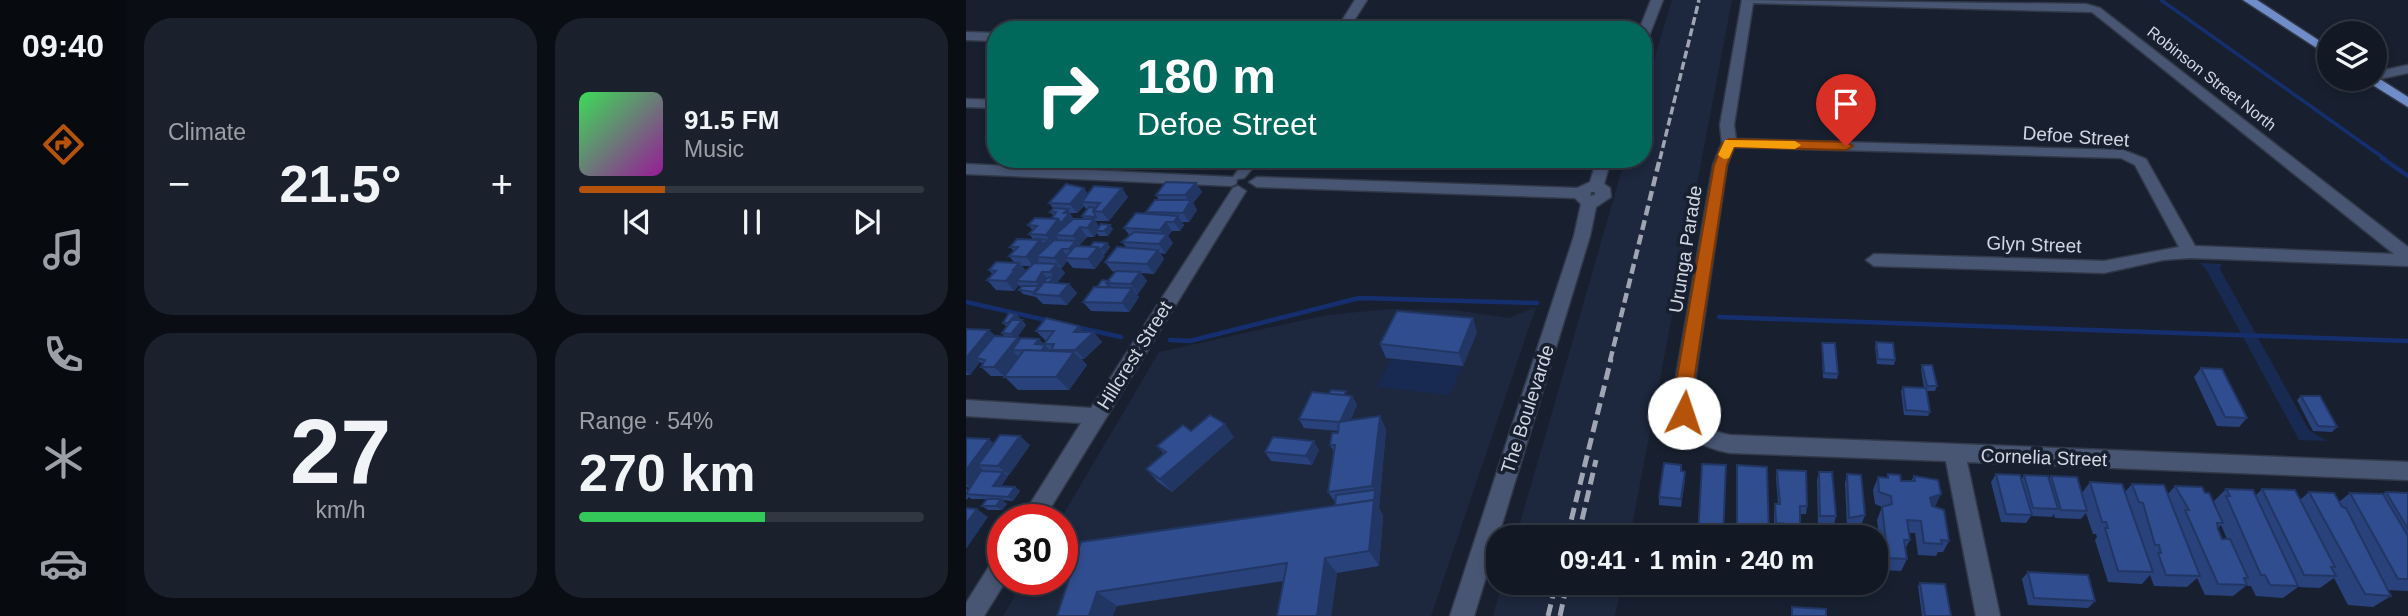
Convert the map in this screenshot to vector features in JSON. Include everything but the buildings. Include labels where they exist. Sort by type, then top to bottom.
[{"type":"main road","points":[[2249,0],[2317,44]]},
{"type":"main road","points":[[2387,90],[2408,103]]},
{"type":"street","points":[[1348,21],[1361,0]]},
{"type":"street","points":[[1649,21],[1657,0]]},
{"type":"street","name":"Urunga Parade","points":[[1688,422],[1682,400],[1720,165],[1729,143],[1727,125],[1748,0]]},
{"type":"street","name":"Robinson Street North","points":[[1756,0],[2080,7],[2096,10],[2408,258]]},
{"type":"street","points":[[966,36],[987,37]]},
{"type":"street","points":[[2387,73],[2408,69]]},
{"type":"street","points":[[966,103],[987,104]]},
{"type":"street","name":"Defoe Street","points":[[1729,143],[2128,155],[2144,166],[2190,252]]},
{"type":"street","name":"Hillcrest Street","points":[[1041,504],[1247,168]]},
{"type":"street","points":[[966,169],[1236,183],[1252,187],[1259,168]]},
{"type":"street","name":"The Boulevarde","points":[[1462,616],[1582,236],[1589,194],[1600,168]]},
{"type":"street","points":[[1256,179],[1589,194]]},
{"type":"street","points":[[2190,252],[2408,258]]},
{"type":"street","name":"Glyn Street","points":[[1874,260],[2104,267],[2163,254],[2190,252]]},
{"type":"street","points":[[966,408],[1095,416]]},
{"type":"street","name":"Cornelia Street","points":[[1688,422],[1698,434],[1730,444],[2408,471]]},
{"type":"street","points":[[1955,453],[1988,616]]},
{"type":"street","points":[[971,616],[987,590]]},
{"type":"shaded area","points":[[1672,0],[1732,0],[1632,525],[1519,525],[1622,168],[1652,168],[1652,66]]},
{"type":"shaded area","points":[[2200,263],[2222,264],[2220,269],[2309,430],[2327,441],[2299,440],[2206,269]]},
{"type":"shaded area","points":[[1536,307],[1431,616],[1003,616],[1015,595],[1078,595],[1078,504],[1069,504],[1159,352],[1327,315],[1389,309],[1455,310],[1509,318]]},
{"type":"shaded area","points":[[1391,359],[1462,367],[1450,395],[1377,387]]},
{"type":"shaded area","points":[[1499,595],[1619,595],[1615,616],[1493,616]]},
{"type":"waterway","points":[[2161,0],[2385,159]]},
{"type":"waterway","points":[[2382,158],[2408,176]]},
{"type":"waterway","points":[[1170,340],[1190,341],[1359,298],[1537,303]]},
{"type":"waterway","points":[[966,302],[1050,321]]},
{"type":"waterway","points":[[1719,317],[2408,341]]},
{"type":"waterway","points":[[1076,327],[1121,337]]},
{"type":"railway","points":[[1660,159],[1699,0]]},
{"type":"railway","points":[[1610,361],[1660,158]]},
{"type":"railway","points":[[1570,525],[1611,359]]},
{"type":"railway","points":[[1581,525],[1596,460]]},
{"type":"railway","points":[[1548,616],[1553,595]]},
{"type":"railway","points":[[1560,616],[1564,595]]},
{"type":"slow traffic","points":[[1724,155],[1729,143],[1795,145]]},
{"type":"route","points":[[1684,413],[1682,400],[1720,165],[1729,143],[1846,146]]}]
